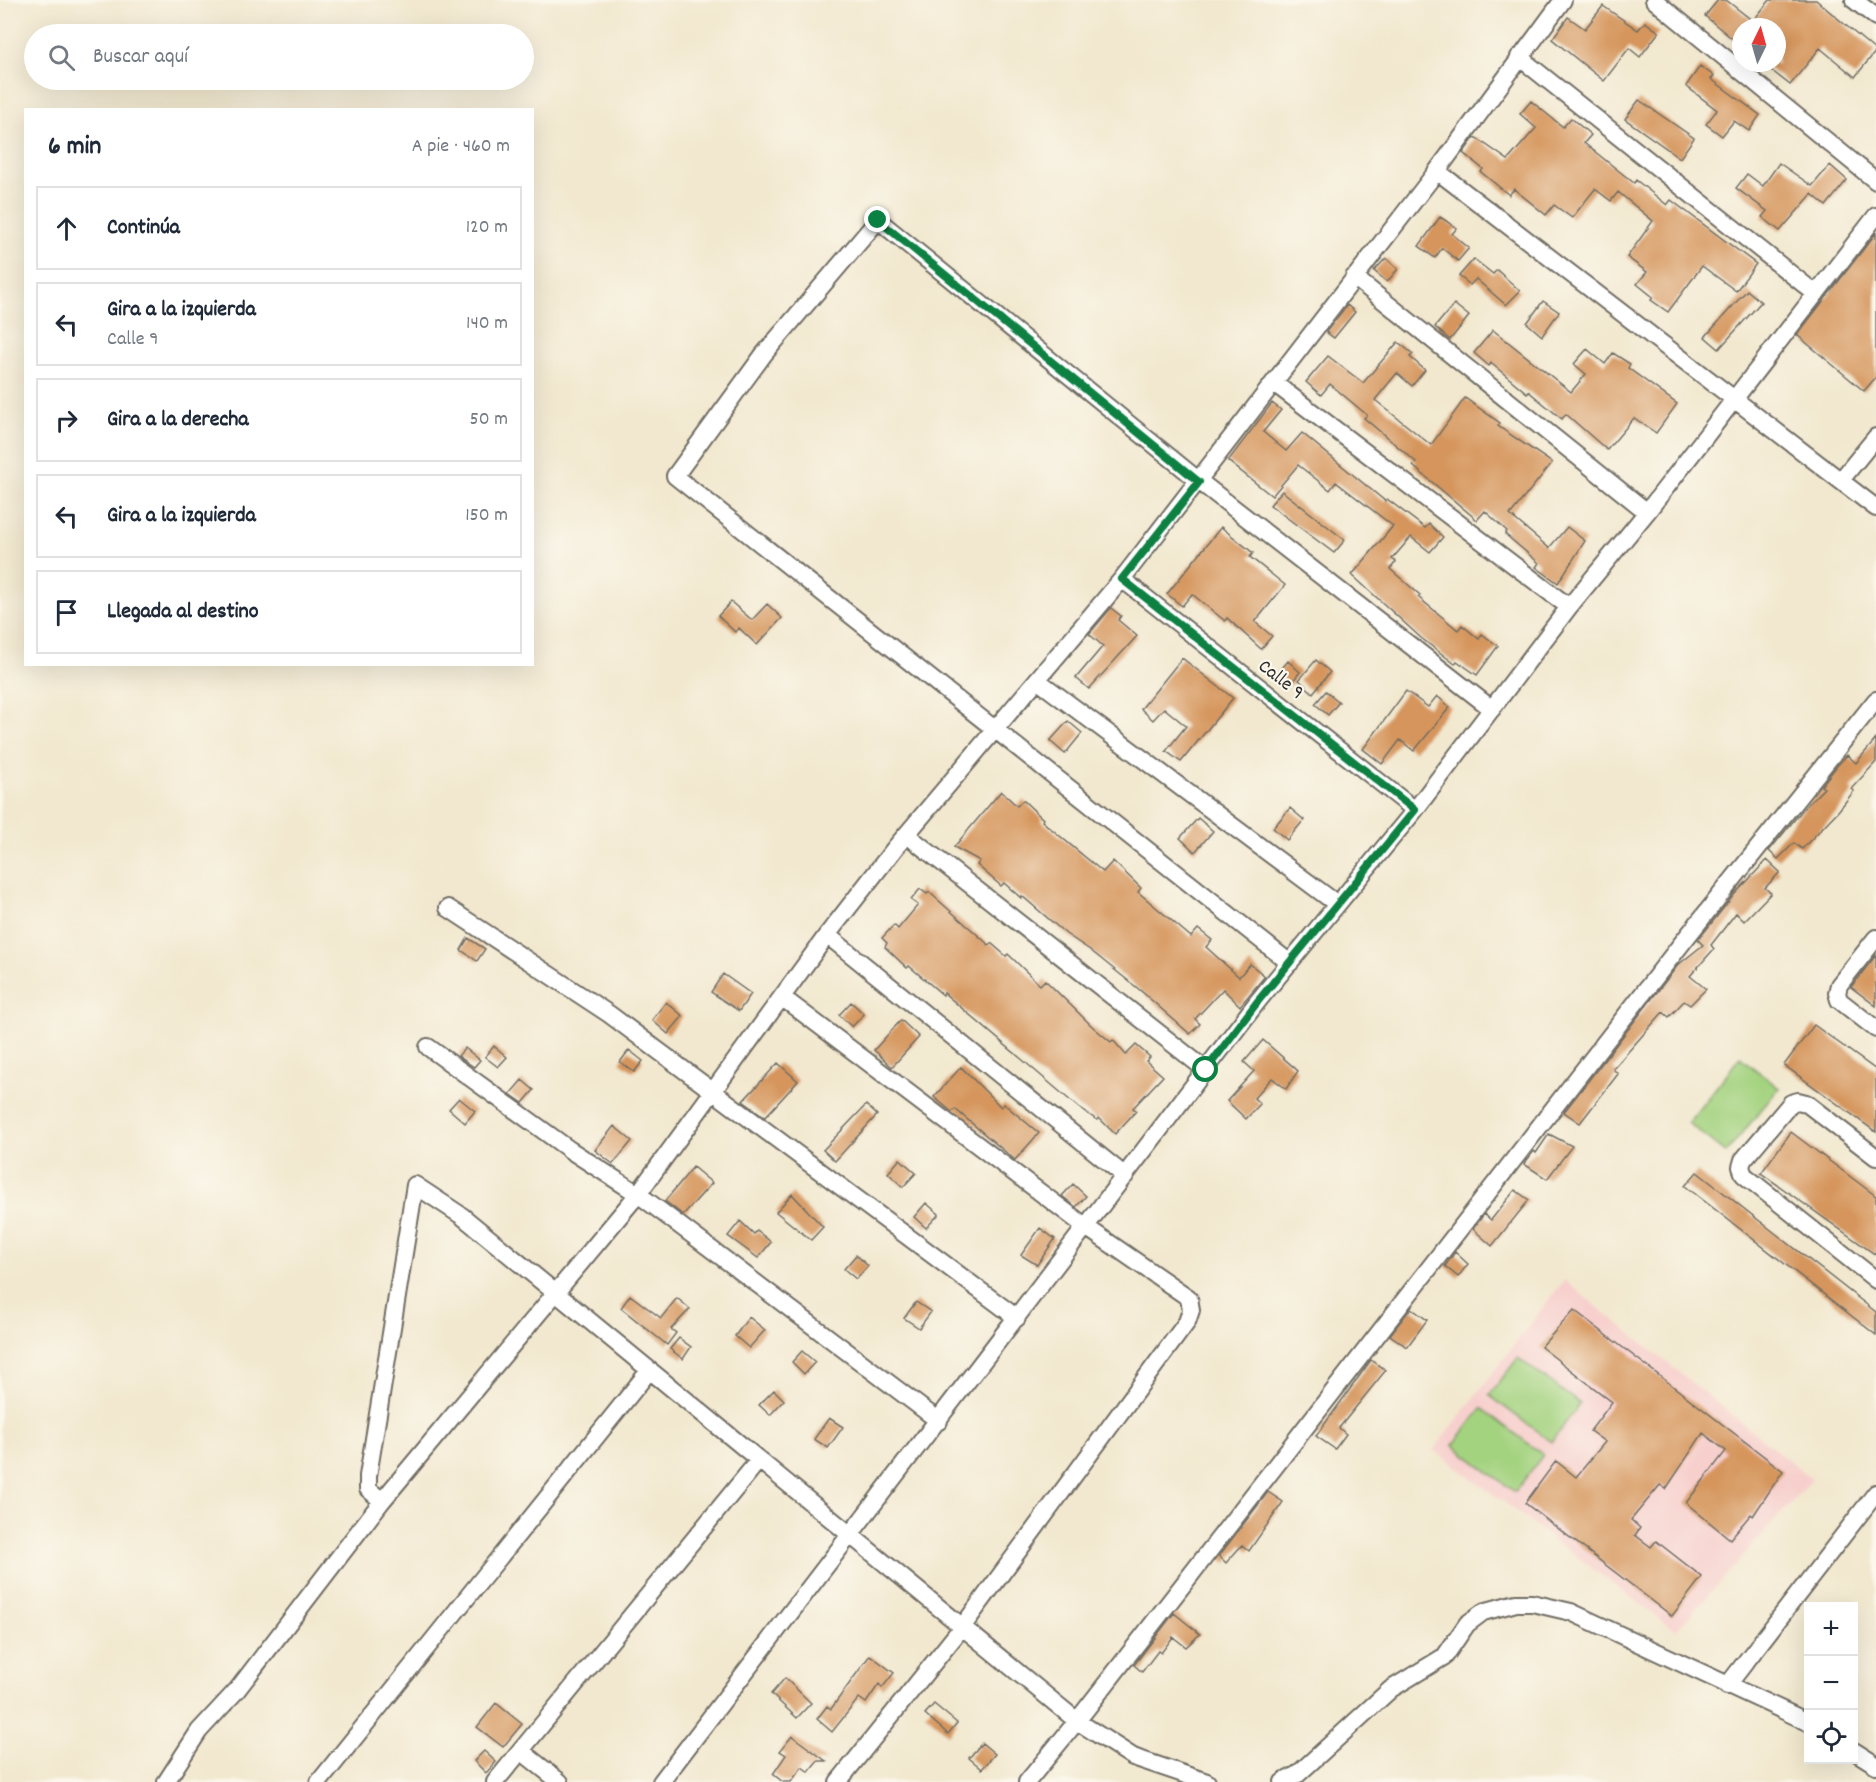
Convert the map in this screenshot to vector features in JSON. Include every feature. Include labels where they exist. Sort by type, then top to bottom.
[{"type":"street","points":[[166,1782],[199,1731],[237,1690],[382,1501],[638,1194],[827,935],[907,835],[1122,579],[1199,482],[1437,171],[1563,0]]},
{"type":"street","points":[[1654,0],[1876,181]]},
{"type":"street","points":[[1854,0],[1876,17]]},
{"type":"street","points":[[1519,57],[1816,294]]},
{"type":"street","points":[[1437,171],[1876,508]]},
{"type":"street","points":[[661,1782],[1206,1070],[1337,904],[1415,810],[1569,607],[1647,512],[1876,216]]},
{"type":"street","points":[[1290,963],[675,476],[764,354],[878,220],[1199,482],[1492,709]]},
{"type":"street","points":[[1354,277],[1647,512]]},
{"type":"street","points":[[1274,383],[1569,607]]},
{"type":"street","points":[[1841,480],[1876,437]]},
{"type":"street","name":"Calle 9","points":[[1122,579],[1415,810]]},
{"type":"street","points":[[1037,680],[1337,904]]},
{"type":"street","points":[[1027,1782],[1077,1721],[1686,938],[1876,699]]},
{"type":"street","points":[[907,835],[1206,1070]]},
{"type":"street","points":[[448,908],[609,1014],[1017,1318]]},
{"type":"street","points":[[827,935],[1125,1176]]},
{"type":"street","points":[[1876,938],[1839,985],[1837,993],[1839,1000],[1876,1029]]},
{"type":"street","points":[[783,998],[1086,1227],[1189,1298],[1190,1316],[963,1626],[838,1782]]},
{"type":"street","points":[[428,1047],[561,1143],[638,1194],[939,1420]]},
{"type":"street","points":[[1876,1157],[1806,1103],[1798,1101],[1791,1103],[1743,1160],[1741,1167],[1743,1175],[1876,1280]]},
{"type":"street","points":[[382,1501],[368,1489],[368,1476],[415,1185],[462,1216],[1077,1721],[1133,1757],[1208,1782]]},
{"type":"street","points":[[319,1782],[649,1371]]},
{"type":"street","points":[[495,1782],[759,1460]]},
{"type":"street","points":[[1727,1686],[1876,1493]]},
{"type":"street","points":[[1283,1782],[1298,1774],[1391,1689],[1445,1656],[1467,1624],[1483,1612],[1500,1605],[1532,1603],[1571,1612],[1804,1720]]},
{"type":"street","points":[[521,1751],[560,1782]]},
{"type":"street","points":[[1858,1754],[1876,1766]]},
{"type":"shaded area","points":[[1564,1280],[1812,1479],[1676,1631],[1434,1450]]},
{"type":"green space","points":[[1740,1057],[1779,1088],[1726,1153],[1688,1123]]},
{"type":"green space","points":[[1518,1358],[1580,1404],[1551,1442],[1489,1395]]},
{"type":"green space","points":[[1482,1408],[1543,1455],[1515,1492],[1453,1445]]},
{"type":"building","points":[[1718,0],[1726,0],[1749,18],[1732,18],[1732,38],[1705,16]]},
{"type":"building","points":[[1770,0],[1816,0],[1876,51],[1855,77],[1820,48],[1790,85],[1773,72],[1786,72],[1786,18],[1755,18]]},
{"type":"building","points":[[1603,6],[1638,30],[1645,22],[1659,32],[1640,57],[1629,48],[1604,81],[1552,39],[1568,17],[1585,29]]},
{"type":"building","points":[[1700,66],[1714,76],[1711,79],[1760,115],[1749,131],[1734,121],[1722,136],[1706,124],[1717,110],[1686,86]]},
{"type":"building","points":[[1639,100],[1694,138],[1680,158],[1625,119]]},
{"type":"building","points":[[1531,101],[1563,127],[1571,118],[1591,135],[1584,143],[1634,183],[1636,180],[1667,205],[1671,200],[1756,264],[1736,291],[1702,266],[1668,312],[1651,300],[1653,297],[1637,284],[1647,272],[1627,257],[1653,221],[1618,192],[1611,201],[1595,189],[1572,218],[1554,205],[1546,215],[1514,189],[1509,195],[1481,172],[1483,169],[1463,153],[1475,137],[1508,160],[1536,128],[1520,114]]},
{"type":"building","points":[[1779,163],[1812,186],[1830,165],[1847,180],[1826,206],[1812,194],[1780,231],[1762,217],[1767,211],[1736,188],[1747,174],[1763,186]]},
{"type":"building","points":[[1440,217],[1457,228],[1452,234],[1469,248],[1458,261],[1442,248],[1435,258],[1419,246]]},
{"type":"building","points":[[1876,233],[1876,377],[1864,391],[1797,335]]},
{"type":"building","points":[[1386,258],[1398,269],[1387,282],[1374,271]]},
{"type":"building","points":[[1474,259],[1493,274],[1497,270],[1520,291],[1506,305],[1476,279],[1470,285],[1459,276]]},
{"type":"building","points":[[1747,290],[1761,302],[1719,349],[1705,337]]},
{"type":"building","points":[[1543,301],[1559,312],[1542,336],[1527,323]]},
{"type":"building","points":[[1454,304],[1469,316],[1450,340],[1435,327]]},
{"type":"building","points":[[1347,305],[1355,312],[1334,338],[1326,332]]},
{"type":"building","points":[[1493,330],[1571,392],[1586,374],[1574,364],[1587,349],[1605,364],[1613,353],[1630,364],[1628,368],[1677,404],[1656,433],[1634,418],[1607,450],[1566,414],[1562,419],[1491,363],[1489,366],[1474,353]]},
{"type":"building","points":[[1398,342],[1413,354],[1410,357],[1425,370],[1412,386],[1397,373],[1375,400],[1431,445],[1465,398],[1500,423],[1498,426],[1552,463],[1510,515],[1549,548],[1567,527],[1585,541],[1558,583],[1536,567],[1539,563],[1505,534],[1507,531],[1485,511],[1477,520],[1413,466],[1416,462],[1364,418],[1367,415],[1330,384],[1321,395],[1306,382],[1328,356],[1363,383]]},
{"type":"building","points":[[1272,403],[1281,410],[1263,432],[1286,451],[1302,433],[1385,501],[1387,499],[1425,528],[1429,524],[1443,537],[1430,552],[1411,537],[1392,559],[1396,562],[1390,569],[1420,595],[1418,597],[1458,630],[1462,625],[1479,639],[1482,634],[1498,646],[1477,675],[1457,661],[1455,664],[1421,638],[1352,575],[1393,526],[1336,482],[1330,490],[1298,465],[1272,496],[1228,461]]},
{"type":"building","points":[[1282,491],[1345,540],[1334,553],[1270,505]]},
{"type":"building","points":[[1221,527],[1253,553],[1250,557],[1285,585],[1255,622],[1272,636],[1261,649],[1227,618],[1225,621],[1192,594],[1182,606],[1167,594]]},
{"type":"building","points":[[731,602],[752,620],[767,604],[782,618],[757,645],[739,628],[735,632],[718,616]]},
{"type":"building","points":[[1111,608],[1121,616],[1118,620],[1137,636],[1089,689],[1076,678],[1103,646],[1089,634]]},
{"type":"building","points":[[1182,658],[1233,698],[1181,762],[1166,751],[1186,726],[1164,708],[1153,720],[1141,709]]},
{"type":"building","points":[[1316,660],[1330,672],[1313,693],[1299,680]]},
{"type":"building","points":[[1288,661],[1300,672],[1290,685],[1277,674]]},
{"type":"building","points":[[1326,691],[1339,702],[1328,715],[1315,704]]},
{"type":"building","points":[[1406,691],[1428,707],[1437,696],[1450,707],[1414,751],[1400,740],[1382,764],[1363,749]]},
{"type":"building","points":[[1068,721],[1082,733],[1065,754],[1050,741]]},
{"type":"building","points":[[1876,739],[1876,762],[1851,789],[1854,791],[1839,810],[1802,849],[1794,843],[1778,859],[1769,851],[1804,808],[1824,788],[1821,786],[1836,767],[1847,755],[1856,763]]},
{"type":"building","points":[[1001,791],[1017,806],[1023,800],[1043,819],[1042,821],[1103,872],[1113,861],[1141,888],[1138,892],[1191,937],[1198,929],[1212,940],[1206,947],[1239,977],[1250,964],[1265,976],[1240,1006],[1223,989],[1195,1019],[1200,1024],[1190,1034],[1141,991],[1066,934],[1022,896],[1021,898],[1004,883],[1001,886],[977,865],[980,861],[954,847]]},
{"type":"building","points":[[1290,808],[1304,820],[1287,840],[1273,828]]},
{"type":"building","points":[[1198,818],[1213,831],[1195,852],[1180,838]]},
{"type":"building","points":[[1767,860],[1780,872],[1765,888],[1771,893],[1744,921],[1736,913],[1711,945],[1714,949],[1690,976],[1706,989],[1690,1005],[1684,1001],[1669,1017],[1663,1012],[1613,1069],[1618,1074],[1580,1123],[1564,1112],[1678,965],[1703,945],[1698,940],[1734,895]]},
{"type":"building","points":[[920,889],[927,894],[929,892],[989,945],[991,943],[1006,956],[1008,954],[1040,985],[1045,980],[1093,1027],[1111,1042],[1113,1040],[1126,1055],[1136,1045],[1150,1057],[1146,1061],[1163,1076],[1133,1108],[1136,1111],[1115,1134],[1099,1118],[1097,1120],[1079,1108],[944,993],[943,995],[909,966],[907,968],[885,947],[887,943],[882,938],[894,925],[898,929],[918,905],[911,900]]},
{"type":"building","points":[[468,938],[485,949],[477,961],[461,950]]},
{"type":"building","points":[[1876,955],[1876,1006],[1851,987]]},
{"type":"building","points":[[723,974],[751,994],[739,1011],[711,992]]},
{"type":"building","points":[[666,1002],[683,1016],[668,1034],[652,1020]]},
{"type":"building","points":[[851,1002],[864,1014],[852,1027],[839,1015]]},
{"type":"building","points":[[901,1020],[919,1037],[892,1067],[874,1050]]},
{"type":"building","points":[[1814,1025],[1876,1070],[1876,1132],[1784,1065]]},
{"type":"building","points":[[1263,1040],[1298,1071],[1286,1089],[1272,1078],[1254,1098],[1260,1104],[1246,1119],[1227,1101],[1254,1071],[1244,1062]]},
{"type":"building","points":[[494,1046],[507,1057],[498,1067],[485,1057]]},
{"type":"building","points":[[465,1048],[480,1060],[474,1067],[458,1056]]},
{"type":"building","points":[[629,1050],[643,1061],[634,1072],[620,1062]]},
{"type":"building","points":[[778,1063],[798,1081],[765,1117],[743,1101]]},
{"type":"building","points":[[961,1067],[1001,1107],[1004,1104],[1039,1133],[1015,1160],[955,1109],[952,1112],[934,1097]]},
{"type":"building","points":[[522,1080],[534,1090],[523,1103],[510,1094]]},
{"type":"building","points":[[459,1098],[475,1111],[465,1123],[449,1109]]},
{"type":"building","points":[[866,1105],[877,1115],[835,1161],[823,1150]]},
{"type":"building","points":[[614,1126],[632,1141],[613,1164],[595,1150]]},
{"type":"building","points":[[1791,1132],[1876,1196],[1876,1255],[1761,1173]]},
{"type":"building","points":[[1549,1134],[1572,1146],[1547,1179],[1524,1164],[1534,1151],[1536,1153]]},
{"type":"building","points":[[900,1159],[916,1173],[903,1187],[888,1173]]},
{"type":"building","points":[[693,1167],[712,1183],[683,1215],[665,1201]]},
{"type":"building","points":[[1697,1172],[1876,1312],[1876,1335],[1685,1186]]},
{"type":"building","points":[[1073,1184],[1086,1196],[1076,1207],[1062,1196]]},
{"type":"building","points":[[1515,1190],[1529,1200],[1492,1246],[1473,1229],[1484,1214],[1491,1220]]},
{"type":"building","points":[[792,1194],[823,1227],[811,1240],[776,1212]]},
{"type":"building","points":[[926,1203],[939,1214],[926,1228],[914,1217]]},
{"type":"building","points":[[740,1221],[754,1234],[757,1231],[771,1242],[758,1258],[728,1236]]},
{"type":"building","points":[[1040,1228],[1055,1239],[1037,1265],[1021,1255]]},
{"type":"building","points":[[1455,1252],[1468,1264],[1458,1277],[1445,1266]]},
{"type":"building","points":[[856,1255],[868,1266],[856,1279],[844,1269]]},
{"type":"building","points":[[630,1295],[661,1318],[677,1298],[690,1309],[671,1329],[676,1333],[667,1345],[621,1308]]},
{"type":"building","points":[[916,1302],[931,1312],[919,1328],[904,1318]]},
{"type":"building","points":[[1411,1308],[1427,1320],[1407,1347],[1390,1335]]},
{"type":"building","points":[[1574,1310],[1783,1471],[1753,1516],[1751,1514],[1730,1539],[1686,1503],[1726,1451],[1703,1433],[1666,1489],[1660,1485],[1631,1520],[1640,1528],[1635,1535],[1651,1547],[1656,1541],[1702,1577],[1672,1616],[1525,1503],[1556,1461],[1576,1477],[1605,1442],[1590,1431],[1612,1402],[1541,1347]]},
{"type":"building","points":[[749,1317],[765,1330],[749,1348],[735,1336]]},
{"type":"building","points":[[679,1338],[691,1347],[683,1359],[670,1349]]},
{"type":"building","points":[[802,1351],[815,1362],[804,1374],[792,1362]]},
{"type":"building","points":[[1371,1360],[1386,1370],[1339,1428],[1346,1434],[1335,1449],[1316,1436]]},
{"type":"building","points":[[774,1390],[784,1400],[770,1415],[759,1405]]},
{"type":"building","points":[[829,1418],[843,1427],[828,1448],[814,1439]]},
{"type":"building","points":[[1268,1492],[1283,1502],[1249,1551],[1242,1545],[1226,1563],[1219,1556]]},
{"type":"building","points":[[1174,1613],[1200,1634],[1186,1647],[1173,1637],[1161,1653],[1158,1651],[1142,1672],[1134,1665]]},
{"type":"building","points":[[870,1655],[894,1673],[882,1688],[879,1684],[866,1703],[859,1698],[832,1732],[817,1719],[827,1706],[831,1709]]},
{"type":"building","points":[[785,1678],[811,1703],[797,1718],[771,1694]]},
{"type":"building","points":[[496,1703],[522,1724],[503,1747],[477,1727]]},
{"type":"building","points":[[934,1704],[957,1723],[948,1734],[925,1714]]},
{"type":"building","points":[[792,1736],[826,1761],[818,1761],[809,1772],[802,1767],[791,1782],[783,1782],[773,1774],[786,1755],[780,1751]]},
{"type":"building","points":[[982,1743],[995,1754],[982,1769],[969,1758]]},
{"type":"building","points":[[484,1751],[496,1762],[486,1773],[474,1761]]},
{"type":"route","points":[[878,220],[1199,482],[1122,579],[1415,810],[1258,1001],[1206,1070]]}]
